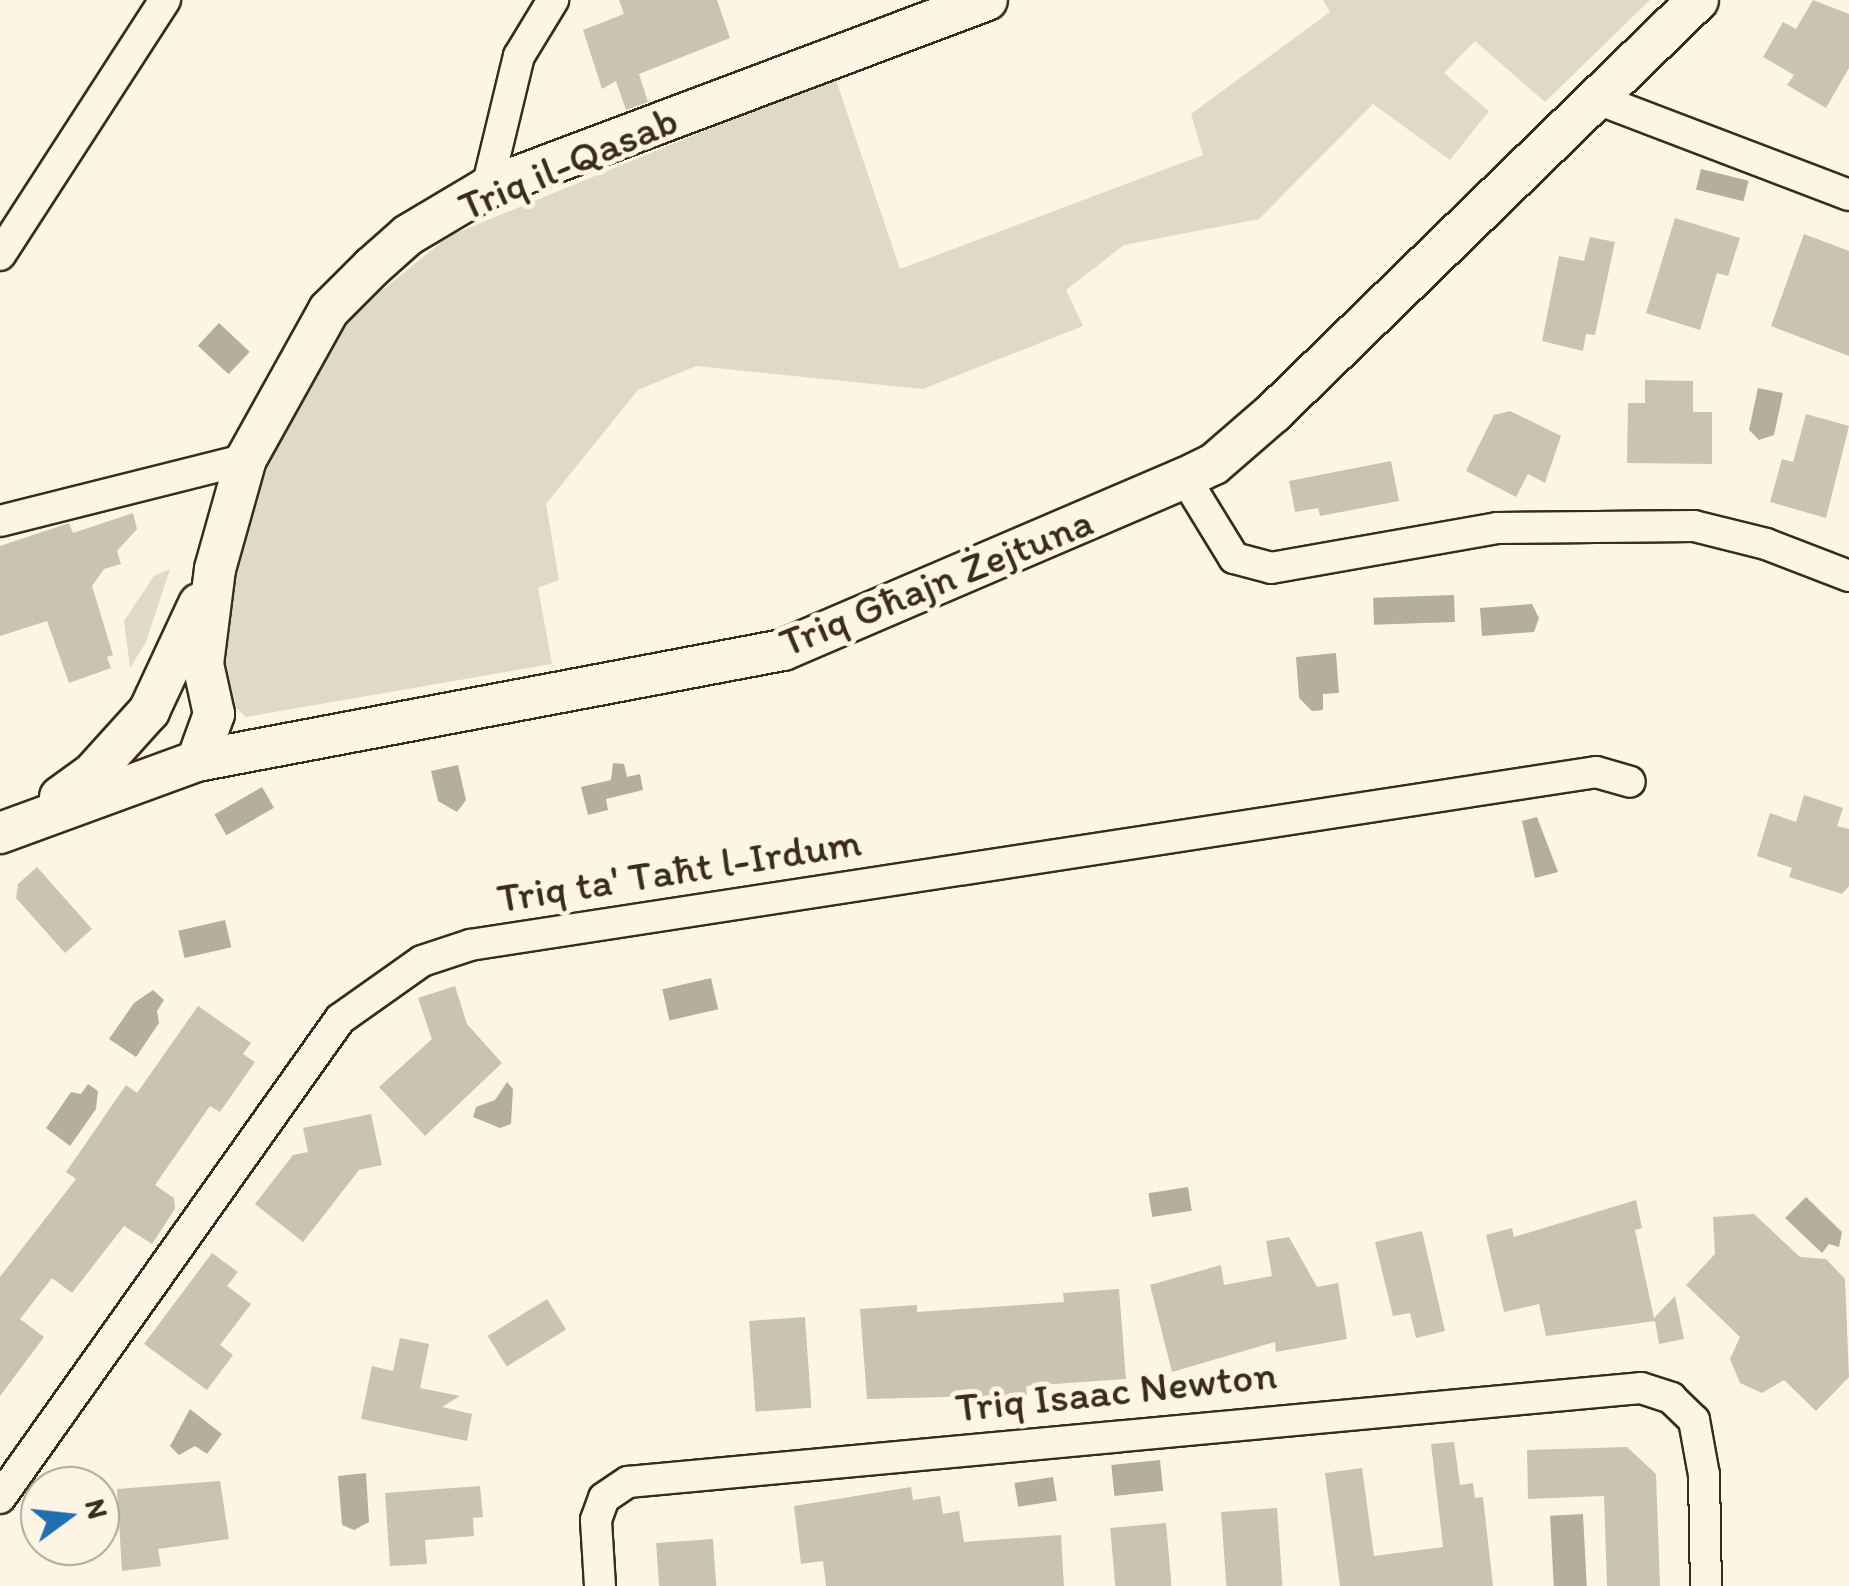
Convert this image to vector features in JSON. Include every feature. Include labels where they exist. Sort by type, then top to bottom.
[{"type":"street","points":[[0,255],[164,0]]},
{"type":"street","points":[[487,188],[519,56],[554,0]]},
{"type":"street","name":"Triq il-Qasab","points":[[180,766],[214,714],[203,664],[216,569],[246,459],[329,310],[408,235],[487,188],[987,0]]},
{"type":"street","name":"Triq Għajn Żejtuna","points":[[14,827],[180,766],[783,650],[1214,464],[1274,412],[1698,0]]},
{"type":"street","points":[[1594,98],[1849,195]]},
{"type":"street","points":[[0,522],[246,459]]},
{"type":"street","points":[[1185,478],[1234,558],[1271,568],[1497,528],[1694,526],[1766,544],[1849,576]]},
{"type":"street","name":"Triq il-Qasab","points":[[14,827],[93,773],[150,711],[216,569]]},
{"type":"street","points":[[126,736],[180,766]]},
{"type":"street","name":"Triq ta' Taħt l-Irdum","points":[[0,1498],[340,1018],[422,962],[470,945],[1596,772],[1630,782]]},
{"type":"street","name":"Triq Isaac Newton","points":[[600,1586],[596,1520],[604,1498],[628,1482],[1641,1388],[1672,1398],[1694,1420],[1704,1474],[1706,1586]]},
{"type":"shaded area","points":[[1323,0],[1650,0],[1545,102],[1475,41],[1444,73],[1489,111],[1450,160],[1373,104],[1259,219],[1124,245],[1066,290],[1083,326],[923,389],[696,366],[638,390],[546,504],[559,580],[538,588],[552,664],[246,717],[225,697],[214,668],[229,580],[282,426],[326,348],[355,312],[449,236],[835,77],[900,269],[1203,155],[1191,114],[1330,12]]},
{"type":"shaded area","points":[[1701,169],[1749,181],[1743,201],[1696,189]]},
{"type":"shaded area","points":[[219,323],[250,352],[229,374],[198,346]]},
{"type":"shaded area","points":[[1758,388],[1783,393],[1774,435],[1759,440],[1749,430]]},
{"type":"shaded area","points":[[170,569],[146,642],[130,668],[124,621],[154,576]]},
{"type":"shaded area","points":[[1454,595],[1455,622],[1374,625],[1373,598]]},
{"type":"shaded area","points":[[1532,604],[1539,618],[1534,632],[1482,636],[1480,608]]},
{"type":"shaded area","points":[[1336,653],[1339,693],[1323,694],[1323,710],[1312,711],[1299,698],[1296,657]]},
{"type":"shaded area","points":[[613,763],[624,764],[627,777],[640,774],[643,790],[606,799],[608,810],[588,815],[581,787],[611,780]]},
{"type":"shaded area","points":[[458,765],[466,800],[457,812],[438,801],[431,771]]},
{"type":"shaded area","points":[[262,787],[274,808],[226,835],[214,814]]},
{"type":"shaded area","points":[[1537,817],[1558,872],[1535,878],[1522,821]]},
{"type":"shaded area","points":[[225,920],[231,947],[185,958],[178,931]]},
{"type":"shaded area","points":[[711,978],[718,1009],[669,1020],[662,989]]},
{"type":"shaded area","points":[[153,990],[164,1000],[157,1011],[159,1023],[136,1057],[109,1039],[134,1003]]},
{"type":"shaded area","points":[[507,1082],[513,1089],[511,1124],[500,1128],[473,1117],[476,1107],[495,1100]]},
{"type":"shaded area","points":[[88,1084],[98,1091],[96,1109],[70,1146],[46,1128],[71,1092],[81,1094]]},
{"type":"shaded area","points":[[1188,1187],[1192,1211],[1152,1217],[1148,1193]]},
{"type":"shaded area","points":[[1806,1197],[1842,1232],[1839,1247],[1829,1244],[1822,1253],[1785,1218]]},
{"type":"shaded area","points":[[190,1409],[222,1434],[207,1454],[195,1446],[179,1455],[170,1446]]},
{"type":"shaded area","points":[[1160,1460],[1163,1491],[1115,1496],[1111,1465]]},
{"type":"shaded area","points":[[366,1473],[369,1522],[354,1530],[342,1525],[338,1476]]},
{"type":"shaded area","points":[[1053,1477],[1057,1501],[1018,1507],[1014,1483]]},
{"type":"shaded area","points":[[1583,1514],[1587,1586],[1554,1586],[1550,1516]]},
{"type":"building","points":[[619,0],[717,0],[730,38],[639,74],[648,102],[626,110],[616,81],[602,89],[583,30],[624,14]]},
{"type":"building","points":[[1813,0],[1849,14],[1849,68],[1826,108],[1787,85],[1794,75],[1763,57],[1783,22],[1796,29]]},
{"type":"building","points":[[1675,218],[1740,238],[1728,276],[1717,273],[1700,330],[1646,313]]},
{"type":"building","points":[[1804,234],[1849,251],[1849,356],[1771,326]]},
{"type":"building","points":[[1590,237],[1615,242],[1595,335],[1586,334],[1583,351],[1542,341],[1559,256],[1584,261]]},
{"type":"building","points":[[1645,380],[1693,381],[1693,412],[1712,412],[1712,464],[1627,463],[1628,403],[1645,403]]},
{"type":"building","points":[[1510,411],[1561,436],[1545,483],[1528,474],[1516,497],[1466,471],[1494,415]]},
{"type":"building","points":[[1806,414],[1849,426],[1826,518],[1770,502],[1782,459],[1793,462]]},
{"type":"building","points":[[1391,461],[1399,501],[1320,516],[1318,508],[1295,512],[1289,481]]},
{"type":"building","points":[[133,513],[137,529],[117,551],[121,564],[104,569],[92,586],[113,655],[107,657],[111,668],[69,683],[47,621],[0,636],[0,546],[69,523],[73,533]]},
{"type":"building","points":[[1804,795],[1843,808],[1837,826],[1849,829],[1849,886],[1842,894],[1789,877],[1792,868],[1757,856],[1770,813],[1796,822]]},
{"type":"building","points":[[37,867],[92,929],[65,953],[16,898],[18,884]]},
{"type":"building","points":[[455,986],[467,1024],[502,1063],[425,1136],[379,1087],[432,1039],[418,998]]},
{"type":"building","points":[[198,1006],[251,1043],[243,1054],[255,1062],[220,1112],[210,1106],[155,1185],[174,1198],[175,1209],[152,1244],[124,1226],[72,1293],[52,1278],[20,1319],[44,1337],[0,1396],[0,1277],[76,1179],[66,1172],[126,1085],[137,1093]]},
{"type":"building","points":[[371,1114],[382,1165],[359,1170],[303,1242],[255,1204],[293,1155],[308,1152],[303,1128]]},
{"type":"building","points":[[1636,1200],[1642,1228],[1635,1230],[1654,1318],[1675,1296],[1684,1339],[1659,1344],[1655,1321],[1546,1336],[1539,1304],[1504,1312],[1486,1235],[1512,1228],[1514,1237]]},
{"type":"building","points":[[1754,1214],[1800,1257],[1826,1259],[1845,1279],[1849,1377],[1816,1411],[1784,1380],[1762,1393],[1740,1383],[1730,1359],[1740,1337],[1686,1285],[1715,1254],[1713,1217]]},
{"type":"building","points":[[1422,1231],[1445,1331],[1416,1338],[1410,1313],[1393,1316],[1375,1242]]},
{"type":"building","points":[[1289,1237],[1317,1287],[1338,1283],[1347,1339],[1276,1352],[1275,1342],[1172,1372],[1150,1285],[1221,1265],[1224,1285],[1272,1276],[1266,1241]]},
{"type":"building","points":[[212,1253],[238,1272],[227,1286],[251,1304],[220,1345],[233,1355],[207,1390],[144,1344]]},
{"type":"building","points":[[1119,1289],[1126,1379],[1026,1386],[1027,1395],[867,1399],[860,1309],[917,1305],[917,1312],[1064,1302],[1063,1293]]},
{"type":"building","points":[[547,1299],[566,1330],[507,1367],[488,1336]]},
{"type":"building","points":[[805,1317],[811,1408],[755,1412],[749,1321]]},
{"type":"building","points":[[400,1338],[429,1344],[420,1388],[460,1396],[442,1407],[472,1414],[467,1441],[361,1419],[372,1366],[393,1371]]},
{"type":"building","points":[[1454,1442],[1460,1485],[1473,1483],[1475,1498],[1483,1497],[1493,1586],[1340,1586],[1325,1473],[1362,1468],[1374,1556],[1443,1547],[1431,1444]]},
{"type":"building","points":[[1627,1447],[1656,1474],[1660,1586],[1607,1586],[1604,1496],[1528,1499],[1527,1450]]},
{"type":"building","points":[[220,1481],[229,1539],[158,1549],[161,1566],[122,1571],[120,1489]]},
{"type":"building","points":[[480,1486],[483,1517],[473,1518],[474,1536],[425,1540],[427,1564],[390,1566],[385,1493]]},
{"type":"building","points":[[911,1487],[913,1500],[940,1496],[943,1514],[959,1511],[964,1542],[1061,1535],[1064,1586],[826,1586],[823,1561],[801,1564],[794,1506]]},
{"type":"building","points":[[1277,1508],[1282,1586],[1226,1586],[1221,1512]]},
{"type":"building","points":[[1166,1523],[1171,1586],[1115,1586],[1110,1528]]},
{"type":"building","points":[[713,1539],[716,1586],[659,1586],[656,1543]]}]
